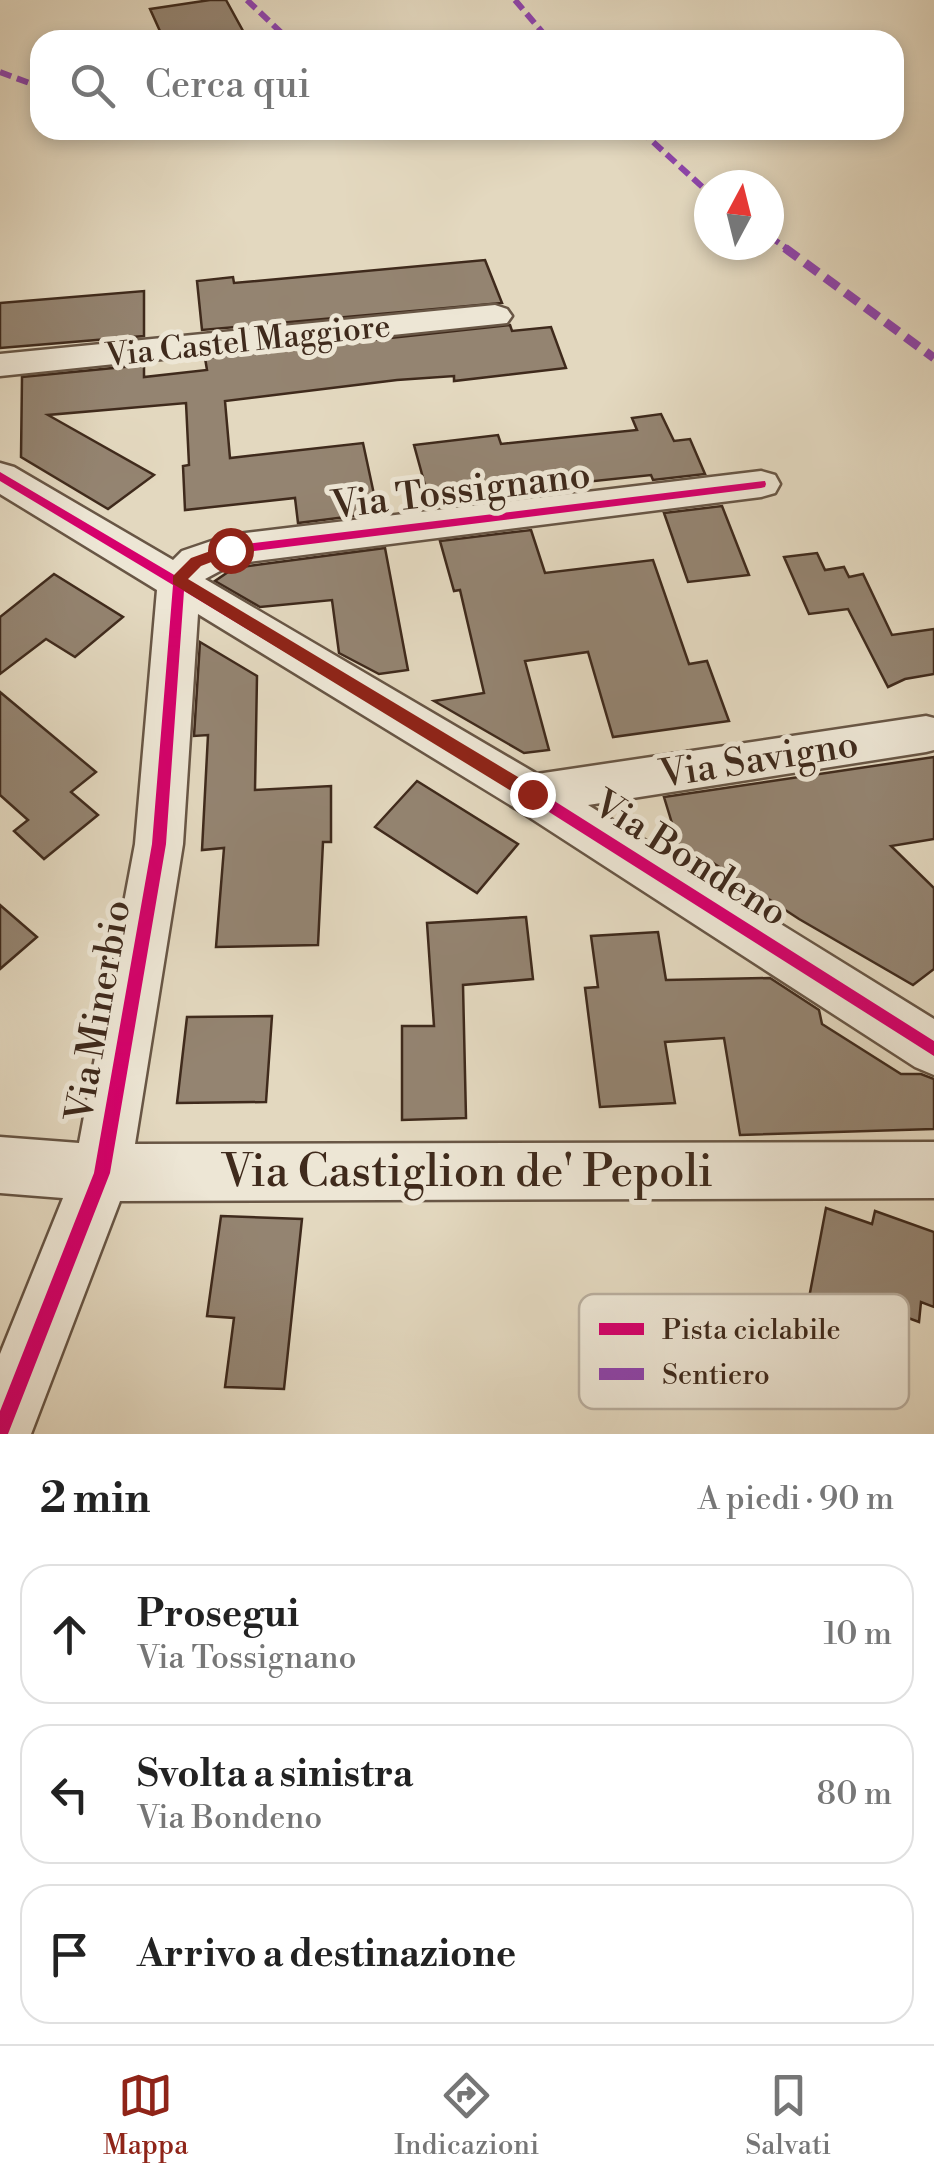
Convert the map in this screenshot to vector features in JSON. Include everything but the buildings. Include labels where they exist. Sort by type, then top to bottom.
[{"type":"street","name":"Via Castel Maggiore","points":[[0,365],[495,316]]},
{"type":"street","name":"Via Bondeno","points":[[0,476],[532,794],[934,1049]]},
{"type":"street","name":"Via Tossignano","points":[[178,580],[196,562],[230,550],[761,484]]},
{"type":"street","name":"Via Minerbio","points":[[0,1434],[102,1173],[158,844],[178,580]]},
{"type":"street","name":"Via Savigno","points":[[532,794],[926,734]]},
{"type":"street","name":"Via Castiglion de' Pepoli","points":[[0,1164],[102,1173],[934,1170]]},
{"type":"marked path","points":[[247,0],[278,30]]},
{"type":"marked path","points":[[515,0],[540,30]]},
{"type":"marked path","points":[[0,72],[30,83]]},
{"type":"marked path","points":[[651,140],[694,179]]},
{"type":"marked path","points":[[784,247],[934,358]]},
{"type":"cycle path","points":[[0,476],[532,794],[934,1049]]},
{"type":"cycle path","points":[[0,1433],[102,1173],[159,844],[179,580],[196,562],[229,550],[761,484]]},
{"type":"route","points":[[230,550],[196,562],[178,580],[532,794]]}]
